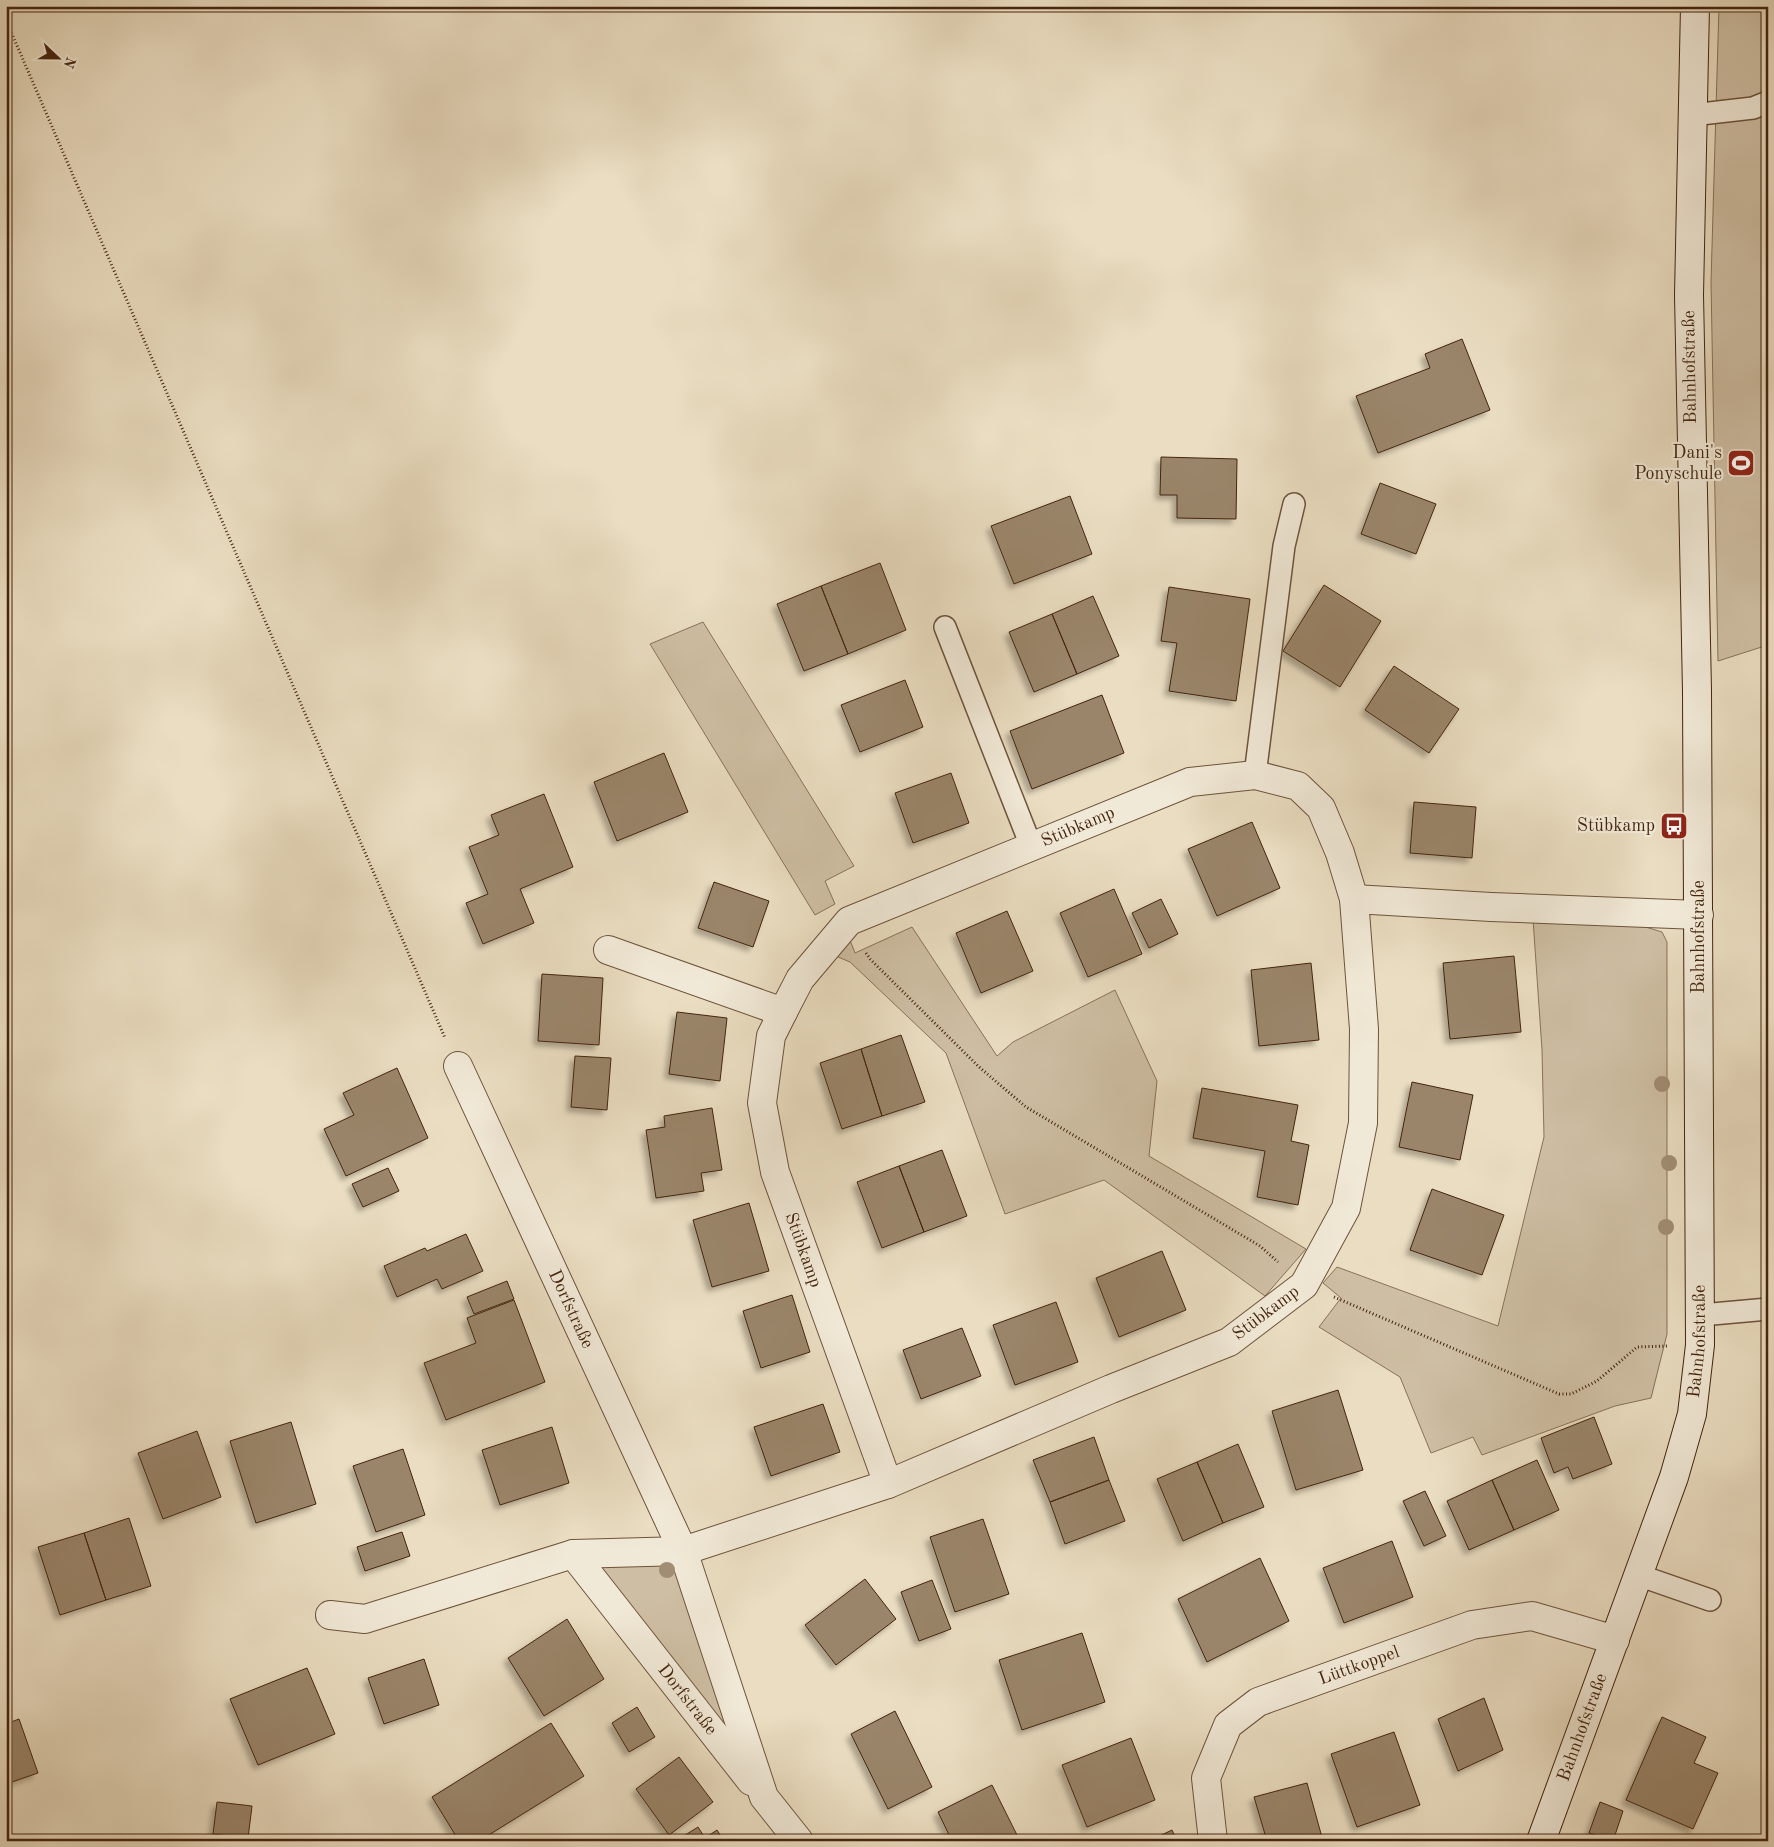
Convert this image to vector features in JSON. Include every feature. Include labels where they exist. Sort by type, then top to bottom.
[{"type":"street","name":"Bahnhofstraße","points":[[1541,1841],[1674,1477],[1692,1414],[1700,1345],[1697,691],[1689,295],[1695,6]]},
{"type":"street","name":"Stübkamp","points":[[683,1551],[888,1484],[1110,1389],[1229,1342],[1304,1284],[1346,1208],[1363,1123],[1364,1029],[1354,899],[1340,853],[1322,808],[1298,786],[1255,775],[1190,782],[849,921],[800,979],[771,1036],[762,1103],[775,1172],[888,1484]]},
{"type":"street","points":[[1354,899],[1491,907],[1699,915]]},
{"type":"street","points":[[608,950],[783,1012]]},
{"type":"street","name":"Dorfstraße","points":[[458,1066],[683,1551],[764,1797]]},
{"type":"street","points":[[330,1615],[365,1619],[573,1554],[683,1551]]},
{"type":"street","name":"Dorfstraße","points":[[573,1554],[798,1841]]},
{"type":"street","name":"Lüttkoppel","points":[[1213,1841],[1206,1778],[1228,1725],[1258,1702],[1472,1625],[1532,1616],[1615,1640]]},
{"type":"lane","points":[[1692,115],[1753,108],[1768,102]]},
{"type":"lane","points":[[1255,775],[1284,546],[1294,504]]},
{"type":"lane","points":[[945,627],[1031,846]]},
{"type":"lane","points":[[1701,1315],[1768,1309]]},
{"type":"lane","points":[[1638,1575],[1710,1600]]},
{"type":"path","points":[[6,20],[458,1066]]},
{"type":"path","points":[[849,921],[870,959],[979,1067],[1026,1107],[1260,1246],[1304,1284],[1559,1394],[1571,1394],[1597,1381],[1637,1347],[1700,1345]]},
{"type":"shaded area","name":"Dani's Ponyschule","points":[[1719,6],[1768,6],[1768,645],[1718,661],[1711,282]]},
{"type":"shaded area","points":[[703,622],[854,866],[825,881],[835,904],[815,915],[650,644]]},
{"type":"shaded area","points":[[1533,919],[1639,925],[1662,932],[1667,942],[1667,1334],[1651,1398],[1615,1406],[1482,1455],[1473,1437],[1431,1453],[1400,1377],[1319,1327],[1341,1298],[1323,1283],[1337,1267],[1498,1326],[1544,1137],[1542,1050]]},
{"type":"shaded area","points":[[912,927],[997,1056],[1013,1042],[1115,990],[1157,1081],[1149,1156],[1306,1249],[1265,1296],[1104,1180],[1005,1214],[946,1053],[850,962],[831,954],[848,935],[855,953]]},
{"type":"shaded area","points":[[678,1555],[750,1773],[590,1560]]},
{"type":"building","points":[[1462,339],[1490,410],[1378,453],[1356,396],[1430,368],[1425,354]]},
{"type":"building","points":[[1161,457],[1237,459],[1236,519],[1177,518],[1177,495],[1160,495]]},
{"type":"building","points":[[1380,483],[1436,504],[1416,554],[1361,534]]},
{"type":"building","points":[[1070,496],[1092,554],[1014,584],[991,526]]},
{"type":"building","points":[[880,563],[906,630],[848,654],[821,586]]},
{"type":"building","points":[[1324,585],[1381,621],[1340,687],[1283,651]]},
{"type":"building","points":[[821,586],[848,654],[804,671],[777,604]]},
{"type":"building","points":[[1169,587],[1250,599],[1236,701],[1169,691],[1177,643],[1161,641]]},
{"type":"building","points":[[1093,596],[1119,656],[1077,674],[1052,614]]},
{"type":"building","points":[[1052,614],[1077,674],[1034,692],[1009,632]]},
{"type":"building","points":[[1394,666],[1459,709],[1429,753],[1365,710]]},
{"type":"building","points":[[905,680],[923,727],[860,752],[841,705]]},
{"type":"building","points":[[1102,695],[1124,753],[1032,789],[1010,731]]},
{"type":"building","points":[[664,753],[688,812],[617,841],[594,782]]},
{"type":"building","points":[[951,773],[969,823],[913,843],[895,793]]},
{"type":"building","points":[[544,794],[573,867],[520,889],[534,923],[483,944],[466,903],[488,894],[469,847],[499,835],[491,815]]},
{"type":"building","points":[[1414,802],[1476,807],[1472,858],[1410,853]]},
{"type":"building","points":[[1252,822],[1280,888],[1217,916],[1188,849]]},
{"type":"building","points":[[714,882],[769,901],[753,947],[698,928]]},
{"type":"building","points":[[1114,889],[1142,954],[1088,977],[1060,913]]},
{"type":"building","points":[[1161,899],[1178,934],[1149,948],[1132,913]]},
{"type":"building","points":[[1007,911],[1033,971],[981,993],[956,933]]},
{"type":"building","points":[[1514,956],[1521,1032],[1450,1039],[1443,963]]},
{"type":"building","points":[[1311,963],[1319,1040],[1259,1046],[1251,970]]},
{"type":"building","points":[[542,974],[603,978],[599,1045],[538,1041]]},
{"type":"building","points":[[677,1012],[727,1018],[720,1081],[669,1074]]},
{"type":"building","points":[[901,1035],[925,1102],[882,1116],[861,1049]]},
{"type":"building","points":[[861,1049],[882,1116],[842,1129],[820,1063]]},
{"type":"building","points":[[575,1056],[611,1058],[607,1110],[571,1107]]},
{"type":"building","points":[[397,1068],[428,1138],[346,1176],[324,1129],[354,1115],[343,1093]]},
{"type":"building","points":[[1412,1082],[1473,1095],[1460,1160],[1399,1147]]},
{"type":"building","points":[[1202,1088],[1298,1105],[1291,1141],[1309,1145],[1298,1205],[1257,1197],[1265,1151],[1193,1138]]},
{"type":"building","points":[[712,1108],[722,1170],[701,1173],[704,1191],[656,1198],[646,1130],[665,1127],[664,1116]]},
{"type":"building","points":[[942,1150],[967,1216],[924,1232],[899,1166]]},
{"type":"building","points":[[899,1166],[924,1232],[882,1248],[857,1182]]},
{"type":"building","points":[[388,1168],[399,1191],[363,1207],[352,1184]]},
{"type":"building","points":[[1432,1189],[1504,1215],[1482,1275],[1410,1250]]},
{"type":"building","points":[[749,1203],[769,1271],[712,1287],[693,1220]]},
{"type":"building","points":[[466,1234],[483,1271],[442,1289],[437,1279],[397,1297],[384,1266],[425,1248],[427,1251]]},
{"type":"building","points":[[1162,1251],[1186,1310],[1119,1337],[1096,1278]]},
{"type":"building","points":[[507,1281],[514,1299],[474,1314],[467,1297]]},
{"type":"building","points":[[792,1295],[810,1352],[761,1368],[743,1311]]},
{"type":"building","points":[[514,1300],[545,1382],[446,1420],[424,1363],[476,1343],[467,1318]]},
{"type":"building","points":[[1056,1302],[1078,1362],[1015,1385],[993,1325]]},
{"type":"building","points":[[962,1328],[981,1376],[921,1399],[903,1350]]},
{"type":"building","points":[[1338,1390],[1363,1470],[1296,1490],[1272,1411]]},
{"type":"building","points":[[823,1404],[840,1452],[771,1476],[754,1427]]},
{"type":"building","points":[[1594,1417],[1612,1464],[1573,1479],[1568,1467],[1554,1473],[1541,1438]]},
{"type":"building","points":[[291,1422],[316,1504],[256,1523],[230,1441]]},
{"type":"building","points":[[552,1427],[569,1483],[500,1505],[482,1450]]},
{"type":"building","points":[[197,1431],[221,1497],[163,1519],[138,1453]]},
{"type":"building","points":[[1094,1437],[1109,1480],[1050,1502],[1033,1460]]},
{"type":"building","points":[[1238,1444],[1264,1507],[1223,1523],[1197,1462]]},
{"type":"building","points":[[403,1449],[425,1515],[376,1532],[353,1466]]},
{"type":"building","points":[[1537,1460],[1559,1510],[1514,1530],[1492,1480]]},
{"type":"building","points":[[1197,1462],[1223,1523],[1183,1541],[1157,1479]]},
{"type":"building","points":[[1109,1480],[1125,1521],[1065,1544],[1050,1502]]},
{"type":"building","points":[[1492,1480],[1514,1530],[1469,1550],[1447,1501]]},
{"type":"building","points":[[1425,1491],[1446,1536],[1424,1546],[1403,1501]]},
{"type":"building","points":[[129,1518],[151,1586],[106,1600],[84,1533]]},
{"type":"building","points":[[983,1519],[1009,1594],[955,1612],[930,1537]]},
{"type":"building","points":[[402,1532],[410,1556],[365,1571],[357,1547]]},
{"type":"building","points":[[84,1533],[106,1600],[60,1615],[38,1547]]},
{"type":"building","points":[[1392,1541],[1413,1597],[1344,1623],[1323,1568]]},
{"type":"building","points":[[1260,1558],[1289,1621],[1207,1662],[1178,1599]]},
{"type":"building","points":[[865,1579],[896,1619],[836,1665],[805,1625]]},
{"type":"building","points":[[932,1580],[951,1629],[919,1641],[901,1592]]},
{"type":"building","points":[[567,1619],[604,1679],[544,1716],[508,1658]]},
{"type":"building","points":[[1082,1633],[1105,1702],[1022,1730],[999,1660]]},
{"type":"building","points":[[424,1659],[439,1705],[384,1724],[368,1678]]},
{"type":"building","points":[[307,1668],[335,1734],[258,1765],[230,1699]]},
{"type":"building","points":[[1484,1698],[1503,1750],[1458,1771],[1438,1719]]},
{"type":"building","points":[[637,1707],[655,1737],[629,1752],[612,1723]]},
{"type":"building","points":[[895,1711],[932,1787],[888,1809],[851,1734]]},
{"type":"building","points":[[1662,1717],[1706,1737],[1694,1763],[1718,1773],[1693,1829],[1626,1800]]},
{"type":"building","points":[[19,1719],[38,1773],[6,1784],[6,1724]]},
{"type":"building","points":[[551,1723],[584,1776],[479,1841],[459,1841],[432,1797]]},
{"type":"building","points":[[1394,1732],[1420,1805],[1357,1827],[1331,1754]]},
{"type":"building","points":[[1131,1738],[1155,1800],[1087,1827],[1062,1765]]},
{"type":"building","points":[[679,1757],[713,1802],[669,1835],[636,1789]]},
{"type":"building","points":[[1307,1783],[1323,1841],[1267,1841],[1254,1797]]},
{"type":"building","points":[[992,1785],[1020,1841],[952,1841],[938,1812]]},
{"type":"building","points":[[217,1802],[252,1806],[248,1838],[213,1834]]},
{"type":"building","points":[[1600,1802],[1623,1811],[1613,1841],[1589,1833]]},
{"type":"building","points":[[698,1827],[705,1838],[717,1830],[724,1841],[676,1841]]},
{"type":"building","points":[[1172,1830],[1177,1841],[1149,1841]]},
{"type":"place","name":"Dani's Ponyschule","points":[[1741,463]]},
{"type":"place","name":"Stübkamp","points":[[1674,826]]}]
